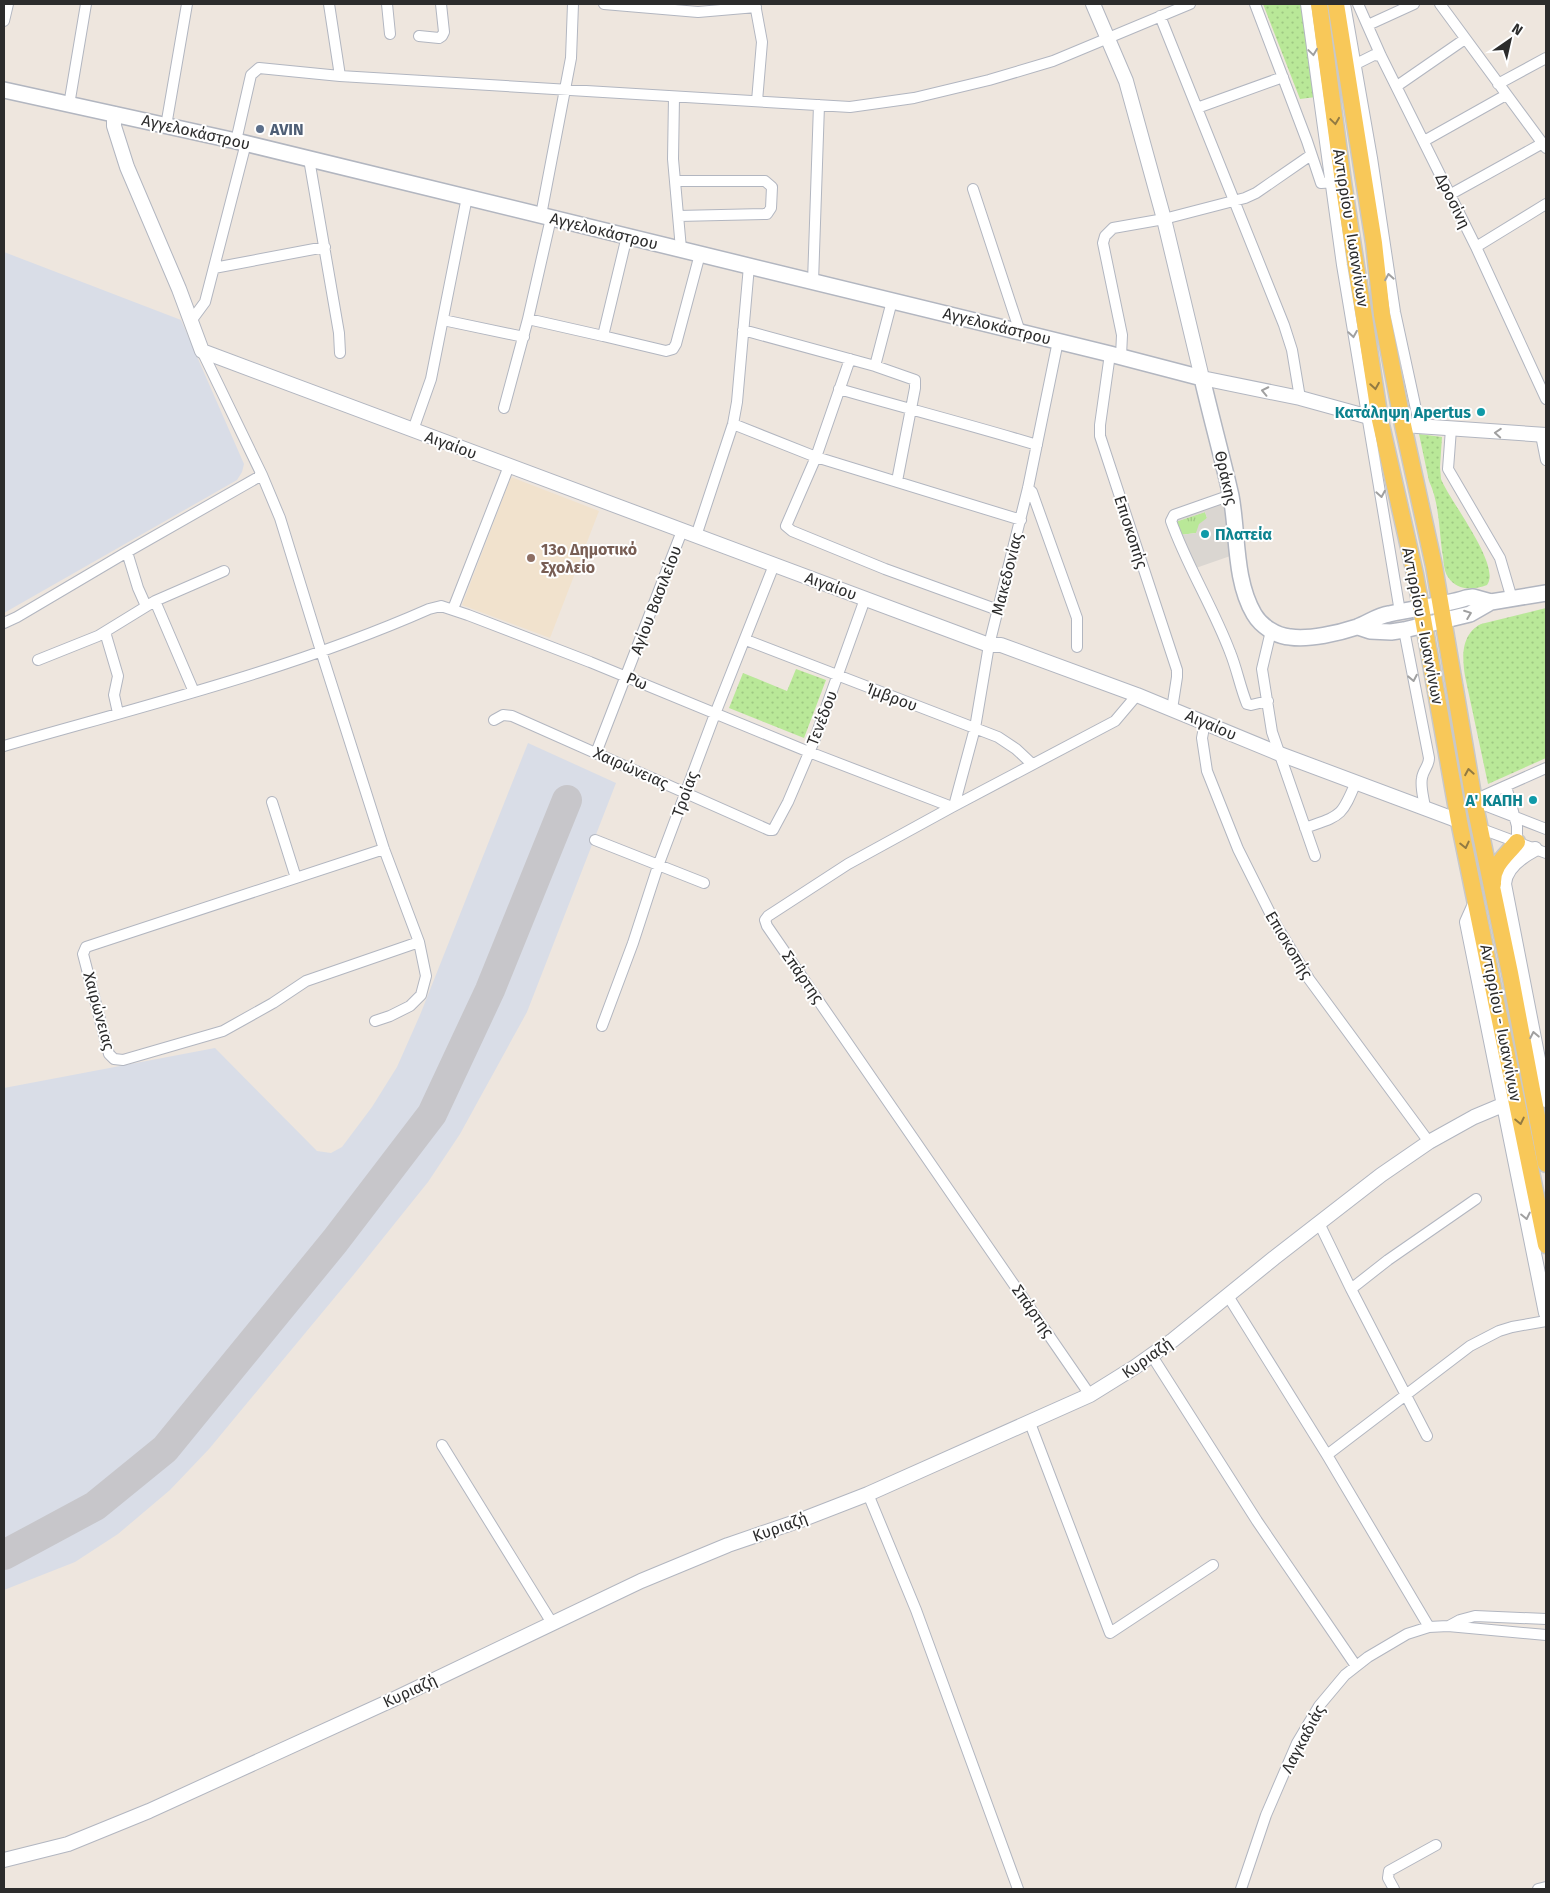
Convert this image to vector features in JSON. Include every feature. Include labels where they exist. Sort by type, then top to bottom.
[{"type":"main road","name":"Αντιρρίου - Ιωαννίνων","points":[[1319,4],[1337,182],[1374,419],[1415,574],[1459,820],[1546,1245]]},
{"type":"main road","name":"Αντιρρίου - Ιωαννίνων","points":[[1336,4],[1374,243],[1388,313],[1403,425],[1434,566],[1474,801],[1534,1092],[1546,1164]]},
{"type":"main road","name":"Αγγελοκάστρου","points":[[4,90],[241,142],[1116,355],[1202,378]]},
{"type":"main road","name":"Θράκης","points":[[1202,378],[1230,496],[1237,531],[1238,561],[1246,595],[1254,614],[1261,624],[1271,631]]},
{"type":"main road","points":[[1358,626],[1370,631],[1391,632],[1404,630],[1470,614],[1491,602],[1546,593]]},
{"type":"main road","points":[[1271,631],[1290,637],[1310,637],[1358,626],[1380,616],[1473,597],[1491,602]]},
{"type":"main road","points":[[1493,889],[1493,877],[1497,865],[1516,842]]},
{"type":"main road","points":[[1516,1168],[1535,1193]]},
{"type":"street","points":[[4,21],[8,4]]},
{"type":"street","points":[[69,104],[86,4]]},
{"type":"street","points":[[166,126],[187,4]]},
{"type":"street","points":[[329,4],[340,76]]},
{"type":"street","points":[[387,4],[390,34]]},
{"type":"street","points":[[419,36],[439,38],[442,36],[444,32],[440,4]]},
{"type":"street","points":[[504,408],[528,319],[546,216],[571,58],[573,4]]},
{"type":"street","points":[[604,4],[698,12],[756,5],[762,42],[757,101]]},
{"type":"street","points":[[1093,4],[1126,81],[1164,219],[1202,378],[1300,398],[1374,419],[1400,612]]},
{"type":"street","points":[[191,320],[203,308],[214,268],[241,142],[251,76],[256,69],[267,68],[340,76],[674,97],[844,107],[865,106],[923,96],[989,80],[1048,62],[1190,4]]},
{"type":"street","points":[[1255,4],[1321,182],[1337,182],[1306,4]]},
{"type":"street","points":[[1345,4],[1356,64],[1388,313],[1420,428]]},
{"type":"street","name":"Δροσίνη","points":[[1358,4],[1381,56],[1451,194],[1546,399]]},
{"type":"street","points":[[1368,25],[1414,4]]},
{"type":"street","points":[[1440,4],[1545,146],[1451,194]]},
{"type":"street","points":[[1160,16],[1284,325],[1292,350],[1300,398]]},
{"type":"street","points":[[1397,86],[1465,39]]},
{"type":"street","points":[[1356,64],[1374,55],[1381,56]]},
{"type":"street","points":[[1498,84],[1546,58]]},
{"type":"street","points":[[1197,108],[1283,77]]},
{"type":"street","points":[[1424,141],[1506,94]]},
{"type":"street","points":[[674,97],[673,159],[681,249]]},
{"type":"street","points":[[813,282],[819,105]]},
{"type":"street","points":[[114,114],[114,126],[128,167],[179,289],[202,352],[262,475],[289,542],[321,651],[384,849],[419,942],[426,976],[421,994],[410,1006],[375,1021]]},
{"type":"street","points":[[1164,219],[1235,201],[1256,193],[1311,155]]},
{"type":"street","points":[[309,159],[339,333],[340,353]]},
{"type":"street","points":[[675,181],[765,181],[772,187],[771,208],[767,214],[678,216]]},
{"type":"street","points":[[973,189],[1020,332]]},
{"type":"street","points":[[413,430],[431,379],[467,197]]},
{"type":"street","points":[[1476,247],[1546,204]]},
{"type":"street","name":"Επισκοπής","points":[[1164,219],[1113,228],[1105,236],[1103,243],[1122,335],[1100,425],[1100,436],[1177,670],[1178,676],[1172,708]]},
{"type":"street","points":[[603,336],[627,236]]},
{"type":"street","points":[[214,268],[324,248]]},
{"type":"street","points":[[528,319],[666,351],[673,350],[700,254]]},
{"type":"street","points":[[696,536],[733,424],[740,382],[749,266]]},
{"type":"street","points":[[875,366],[892,301]]},
{"type":"street","points":[[443,320],[524,337]]},
{"type":"street","points":[[743,330],[875,366],[916,381],[897,481]]},
{"type":"street","name":"Μακεδονίας","points":[[953,806],[975,728],[989,645],[1021,520],[1058,341]]},
{"type":"street","name":"Αιγαίου","points":[[202,352],[989,645],[1002,645],[1172,708],[1280,754],[1459,820]]},
{"type":"street","points":[[850,359],[816,457],[786,524],[790,530],[886,569],[998,610]]},
{"type":"street","points":[[839,389],[910,410],[962,422],[1037,445]]},
{"type":"street","points":[[733,424],[816,457],[1021,520]]},
{"type":"street","points":[[1403,425],[1420,428],[1544,435],[1546,460]]},
{"type":"street","points":[[1451,429],[1448,469],[1500,558],[1512,599]]},
{"type":"street","points":[[453,609],[509,466]]},
{"type":"street","points":[[4,623],[262,475]]},
{"type":"street","points":[[1028,488],[1032,492],[1076,618],[1077,647]]},
{"type":"street","points":[[1230,496],[1174,515],[1171,521],[1230,651],[1247,704],[1251,705],[1268,701]]},
{"type":"street","name":"Αγίου Βασιλείου","points":[[596,752],[682,531]]},
{"type":"street","points":[[127,552],[138,588],[150,603],[194,692]]},
{"type":"street","name":"Τροίας","points":[[602,1026],[685,793],[774,565]]},
{"type":"street","points":[[38,660],[81,644],[105,632],[150,603],[224,571]]},
{"type":"street","name":"Τενέδου","points":[[768,830],[774,828],[788,802],[809,752],[865,599]]},
{"type":"street","name":"Ρω","points":[[4,746],[248,676],[321,651],[429,608],[441,606],[626,677],[809,752],[953,806]]},
{"type":"street","points":[[1404,630],[1429,758],[1429,763],[1422,775],[1421,781],[1425,808]]},
{"type":"street","points":[[1271,631],[1262,669],[1272,732],[1315,856]]},
{"type":"street","points":[[105,632],[118,676],[114,695],[118,713]]},
{"type":"street","name":"Ίμβρου","points":[[746,640],[1006,741],[1032,764]]},
{"type":"street","name":"Σπάρτης","points":[[1090,1395],[765,920],[768,916],[848,864],[1114,720],[1121,715],[1137,695]]},
{"type":"street","name":"Χαιρώνειας","points":[[494,720],[503,715],[512,716],[768,830]]},
{"type":"street","name":"Επισκοπής","points":[[1205,722],[1202,738],[1207,771],[1238,849],[1272,917],[1309,979],[1430,1142]]},
{"type":"street","points":[[1474,801],[1546,768]]},
{"type":"street","points":[[1305,828],[1341,813],[1356,782]]},
{"type":"street","points":[[1506,786],[1518,833],[1516,842]]},
{"type":"street","points":[[1474,801],[1546,829]]},
{"type":"street","points":[[272,802],[296,878]]},
{"type":"street","points":[[1480,828],[1541,851]]},
{"type":"street","points":[[595,840],[704,883]]},
{"type":"street","name":"Χαιρώνειας","points":[[384,849],[86,948],[83,954],[111,1058],[124,1060],[223,1031],[273,1003],[306,981],[419,942]]},
{"type":"street","points":[[1541,851],[1523,856],[1510,868],[1504,884],[1544,1076],[1546,1100]]},
{"type":"street","points":[[1476,902],[1467,922],[1546,1313]]},
{"type":"street","name":"Κυριαζή","points":[[4,1860],[68,1844],[149,1811],[641,1581],[719,1548],[868,1494],[1090,1395],[1152,1356],[1381,1175],[1430,1142],[1474,1117],[1505,1104]]},
{"type":"street","points":[[1350,1289],[1388,1260],[1476,1199]]},
{"type":"street","points":[[1319,1223],[1350,1289],[1427,1436]]},
{"type":"street","points":[[1228,1296],[1328,1455],[1429,1627]]},
{"type":"street","points":[[1328,1455],[1457,1355],[1483,1339],[1512,1327],[1546,1321]]},
{"type":"street","points":[[1152,1356],[1267,1536],[1356,1666]]},
{"type":"street","points":[[1030,1423],[1110,1633],[1213,1566]]},
{"type":"street","points":[[442,1444],[552,1623]]},
{"type":"street","points":[[868,1494],[916,1610],[1018,1889]]},
{"type":"street","name":"Λαγκαδιάς","points":[[1448,1626],[1475,1616],[1543,1618]]},
{"type":"street","name":"Λαγκαδιάς","points":[[1241,1889],[1266,1815],[1297,1743],[1306,1726],[1332,1689],[1356,1666],[1406,1634],[1429,1627],[1448,1626],[1546,1635]]},
{"type":"street","points":[[1392,1885],[1388,1875],[1392,1869],[1436,1845]]},
{"type":"street","points":[[1538,1889],[1546,1887]]},
{"type":"shaded area","points":[[4,252],[181,320],[244,464],[237,480],[4,613]]},
{"type":"shaded area","name":"13ο Δημοτικό Σχολείο","points":[[511,477],[599,511],[550,638],[462,605]]},
{"type":"shaded area","name":"Πλατεία","points":[[1225,501],[1236,554],[1193,569],[1174,521]],"holes":[[[1205,512],[1207,518],[1199,524],[1196,533],[1180,535],[1175,522]]]},
{"type":"shaded area","points":[[528,743],[616,783],[527,1012],[460,1134],[428,1182],[355,1273],[209,1449],[170,1490],[118,1534],[75,1562],[4,1590],[4,1088],[215,1048],[317,1151],[331,1153],[342,1147],[372,1107],[397,1067],[420,1015]]},
{"type":"green space","points":[[1263,4],[1303,4],[1316,97],[1300,99]]},
{"type":"green space","points":[[1419,434],[1442,437],[1441,479],[1481,549],[1490,576],[1487,585],[1476,588],[1461,587],[1452,582],[1446,574],[1437,506],[1429,481]]},
{"type":"green space","points":[[1205,512],[1207,518],[1196,533],[1180,535],[1175,522]]},
{"type":"green space","points":[[1546,608],[1546,758],[1488,784],[1465,676],[1463,654],[1466,640],[1474,628],[1481,624]]},
{"type":"green space","points":[[796,669],[826,680],[804,738],[729,708],[743,673],[787,691]]},
{"type":"taxiway","points":[[4,1555],[95,1506],[165,1449],[335,1241],[432,1114],[490,990],[567,800]]},
{"type":"place","name":"AVIN","points":[[260,129]]},
{"type":"place","name":"Κατάληψη Apertus","points":[[1481,412]]},
{"type":"place","name":"Πλατεία","points":[[1205,534]]},
{"type":"place","name":"13ο Δημοτικό Σχολείο","points":[[531,558]]},
{"type":"place","name":"Α' ΚΑΠΗ","points":[[1533,800]]}]
